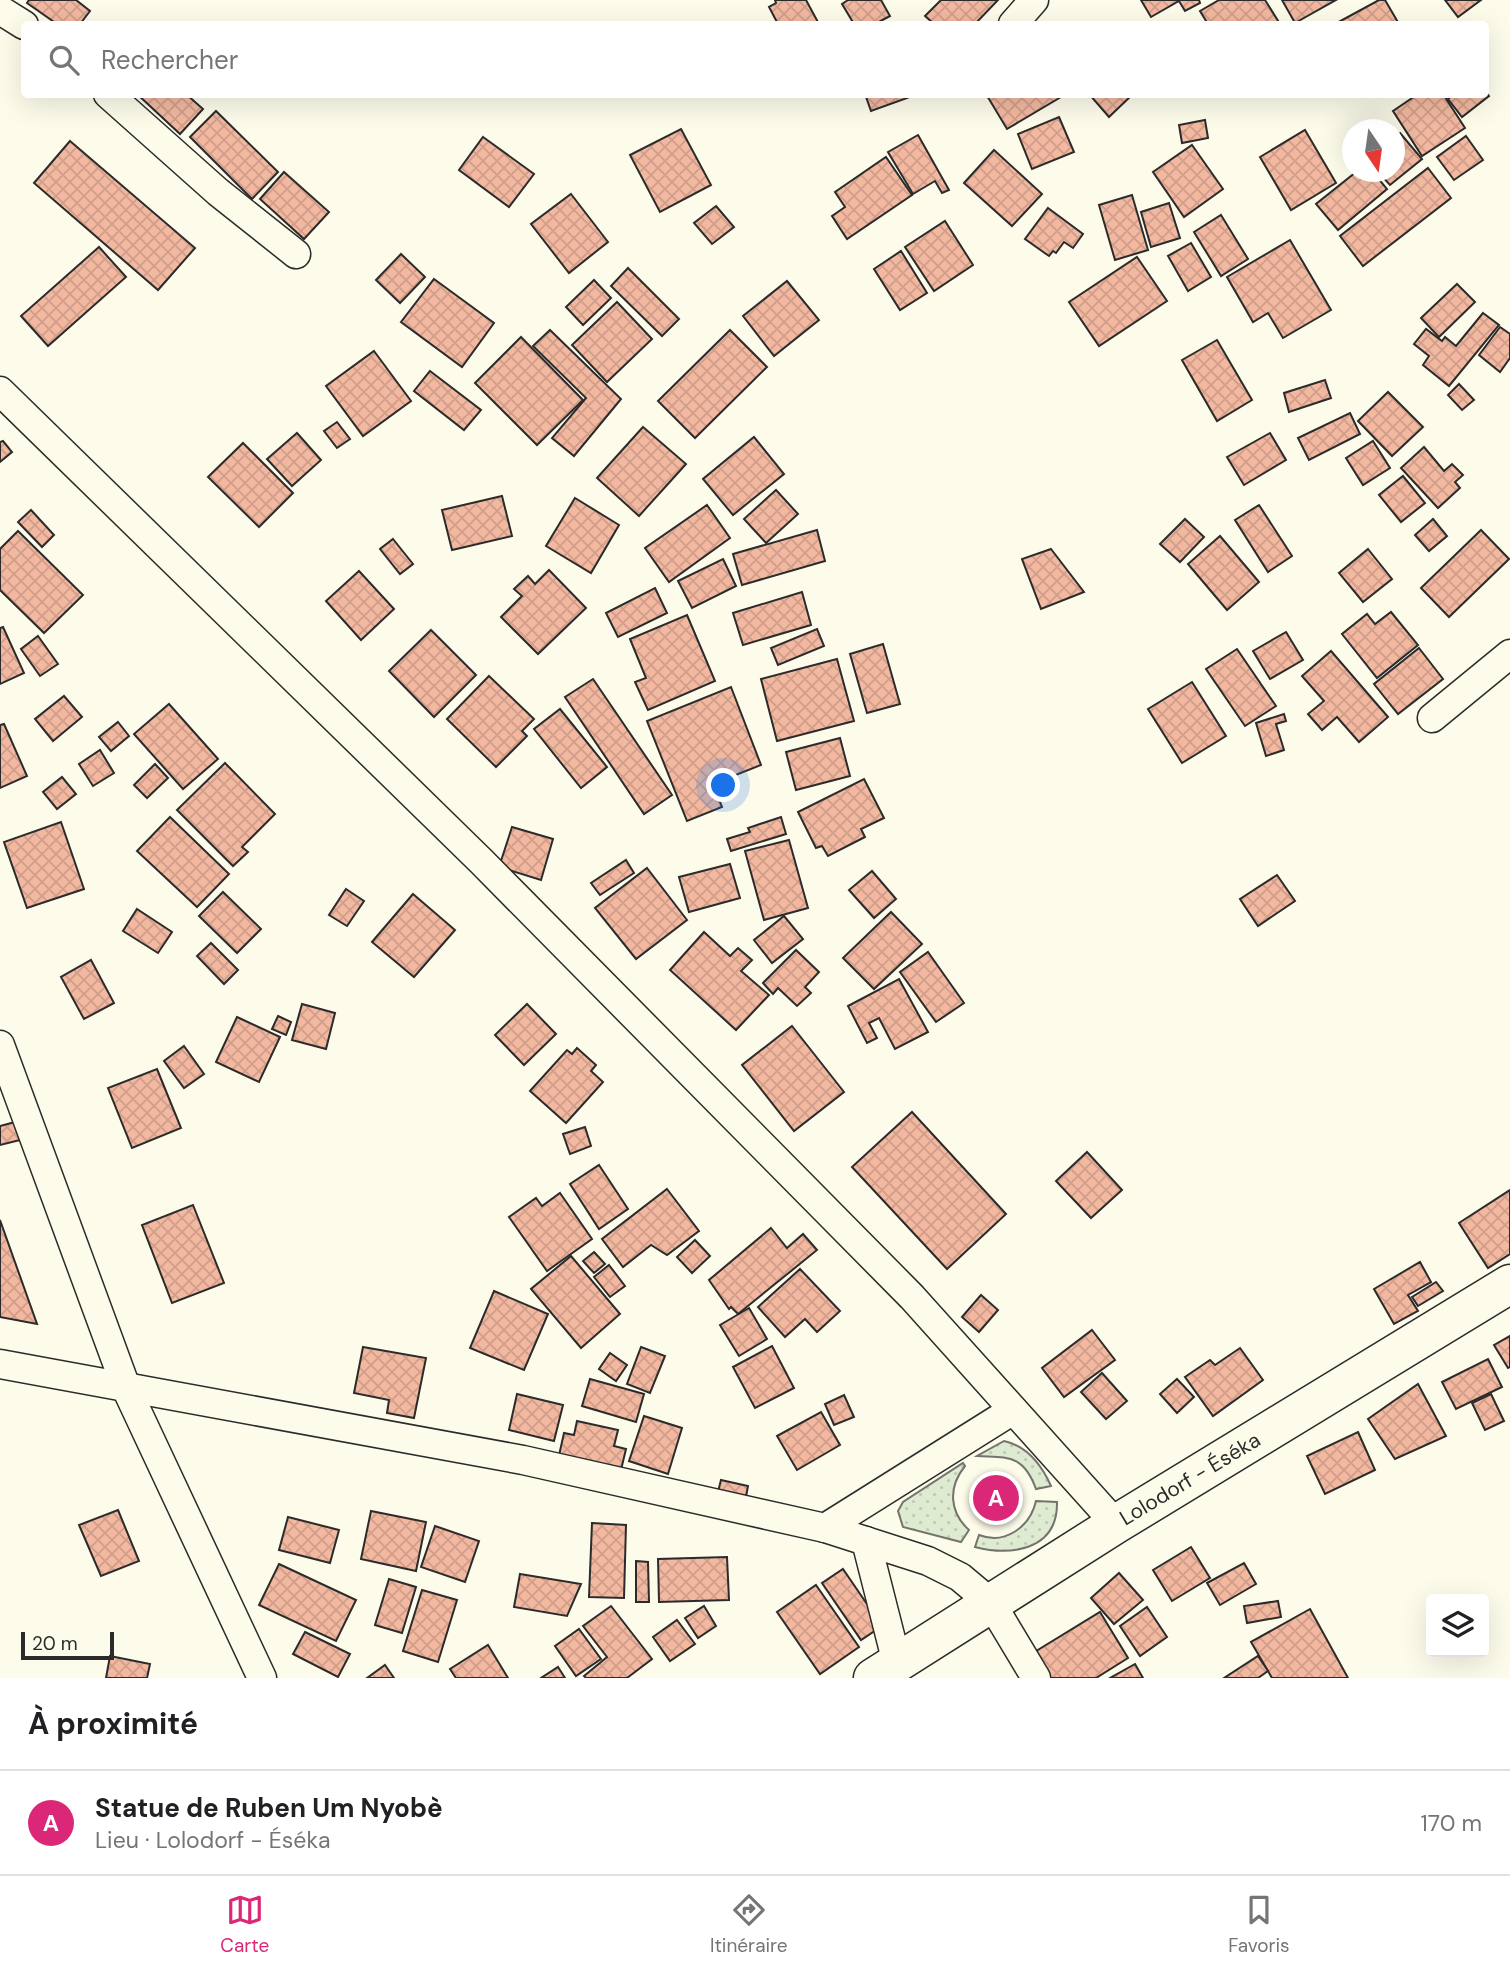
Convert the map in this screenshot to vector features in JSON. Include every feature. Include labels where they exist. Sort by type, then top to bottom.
[{"type":"main road","name":"Lolodorf - Éséka","points":[[885,1671],[1116,1524],[1510,1284]]},
{"type":"street","points":[[1016,21],[1034,0]]},
{"type":"street","points":[[0,10],[21,23]]},
{"type":"street","points":[[112,98],[218,192],[296,254]]},
{"type":"street","points":[[0,391],[491,871],[912,1297],[1116,1524]]},
{"type":"street","points":[[1432,718],[1510,654]]},
{"type":"street","points":[[0,1045],[127,1390],[262,1678]]},
{"type":"street","points":[[0,1364],[127,1390],[523,1460],[825,1528],[928,1561],[961,1577],[991,1603],[1035,1678]]},
{"type":"street","points":[[825,1528],[1013,1410]]},
{"type":"street","points":[[866,1541],[885,1671]]},
{"type":"green space","points":[[1004,1441],[1027,1452],[1043,1471],[1051,1486],[1036,1489],[1025,1469],[1013,1460],[977,1456]]},
{"type":"green space","points":[[963,1463],[965,1466],[956,1482],[953,1499],[962,1523],[969,1530],[961,1542],[903,1527],[898,1511],[903,1502]]},
{"type":"green space","points":[[1036,1501],[1057,1502],[1050,1531],[1041,1540],[1017,1550],[975,1547],[979,1535],[998,1538],[1022,1526]]},
{"type":"building","points":[[29,0],[76,0],[90,11],[82,21],[53,21],[27,3]]},
{"type":"building","points":[[775,0],[806,0],[817,21],[776,21],[769,7],[776,3]]},
{"type":"building","points":[[848,0],[881,0],[890,16],[881,21],[852,21],[842,4]]},
{"type":"building","points":[[941,0],[998,0],[978,21],[931,21],[925,16]]},
{"type":"building","points":[[1141,0],[1199,0],[1200,3],[1185,11],[1179,1],[1151,17]]},
{"type":"building","points":[[1219,0],[1265,0],[1278,21],[1206,21],[1200,11]]},
{"type":"building","points":[[1282,0],[1336,0],[1299,21],[1294,21]]},
{"type":"building","points":[[1379,0],[1385,0],[1397,21],[1340,21]]},
{"type":"building","points":[[1445,0],[1481,0],[1458,17]]},
{"type":"building","points":[[141,98],[191,98],[203,109],[180,134]]},
{"type":"building","points":[[866,98],[907,98],[871,111]]},
{"type":"building","points":[[988,98],[1059,98],[1007,129]]},
{"type":"building","points":[[1092,98],[1129,98],[1109,117]]},
{"type":"building","points":[[1412,98],[1446,98],[1465,128],[1422,156],[1405,130],[1405,119],[1398,119],[1393,111]]},
{"type":"building","points":[[1449,98],[1486,98],[1462,117]]},
{"type":"building","points":[[216,111],[278,172],[252,199],[190,137]]},
{"type":"building","points":[[1059,117],[1074,152],[1032,169],[1018,134]]},
{"type":"building","points":[[1205,120],[1208,138],[1182,143],[1179,125]]},
{"type":"building","points":[[681,129],[711,185],[660,212],[630,155]]},
{"type":"building","points":[[1305,130],[1336,183],[1291,210],[1260,157]]},
{"type":"building","points":[[918,135],[949,190],[942,193],[935,181],[913,194],[888,152]]},
{"type":"building","points":[[1466,136],[1483,160],[1454,180],[1437,157]]},
{"type":"building","points":[[483,137],[534,174],[509,207],[459,170]]},
{"type":"building","points":[[1405,139],[1422,159],[1405,173]]},
{"type":"building","points":[[70,141],[195,248],[158,290],[34,183]]},
{"type":"building","points":[[1192,145],[1223,189],[1184,217],[1153,172]]},
{"type":"building","points":[[994,150],[1042,194],[1012,226],[964,183]]},
{"type":"building","points":[[886,157],[912,195],[847,239],[832,216],[845,207],[835,192]]},
{"type":"building","points":[[1428,168],[1451,198],[1363,266],[1340,236]]},
{"type":"building","points":[[284,172],[329,212],[304,239],[260,199]]},
{"type":"building","points":[[1344,182],[1381,182],[1387,189],[1338,230],[1316,204]]},
{"type":"building","points":[[571,194],[608,242],[569,273],[531,224]]},
{"type":"building","points":[[1132,195],[1148,250],[1115,260],[1099,205]]},
{"type":"building","points":[[1169,203],[1180,238],[1151,247],[1141,212]]},
{"type":"building","points":[[716,206],[734,227],[712,244],[694,223]]},
{"type":"building","points":[[1048,208],[1083,234],[1073,248],[1064,242],[1056,253],[1053,251],[1049,256],[1025,239]]},
{"type":"building","points":[[1221,215],[1248,259],[1221,276],[1194,232]]},
{"type":"building","points":[[945,221],[973,265],[934,291],[905,247]]},
{"type":"building","points":[[1290,240],[1331,310],[1283,338],[1268,313],[1253,322],[1227,277]]},
{"type":"building","points":[[1191,243],[1211,277],[1188,291],[1168,256]]},
{"type":"building","points":[[99,247],[126,277],[48,346],[21,316]]},
{"type":"building","points":[[901,251],[927,293],[900,310],[874,269]]},
{"type":"building","points":[[401,254],[425,277],[400,303],[376,280]]},
{"type":"building","points":[[1137,257],[1167,301],[1099,346],[1069,302]]},
{"type":"building","points":[[628,268],[679,319],[662,336],[611,286]]},
{"type":"building","points":[[434,279],[494,323],[462,367],[401,322]]},
{"type":"building","points":[[594,280],[611,298],[583,325],[566,307]]},
{"type":"building","points":[[787,281],[819,320],[774,356],[743,316]]},
{"type":"building","points":[[1457,284],[1475,302],[1439,337],[1421,318]]},
{"type":"building","points":[[617,302],[652,339],[607,382],[572,345]]},
{"type":"building","points":[[1483,313],[1499,325],[1449,386],[1423,365],[1429,356],[1414,344],[1426,329],[1442,341],[1445,337],[1456,346]]},
{"type":"building","points":[[1500,327],[1510,334],[1510,358],[1500,372],[1479,355]]},
{"type":"building","points":[[550,330],[621,399],[574,456],[552,438],[586,398],[533,346]]},
{"type":"building","points":[[730,330],[767,367],[695,438],[658,401]]},
{"type":"building","points":[[521,337],[583,400],[537,445],[475,383]]},
{"type":"building","points":[[1217,340],[1252,400],[1217,421],[1182,360]]},
{"type":"building","points":[[374,351],[411,401],[363,436],[326,386]]},
{"type":"building","points":[[430,371],[481,410],[464,430],[414,391]]},
{"type":"building","points":[[1325,380],[1331,398],[1289,412],[1284,393]]},
{"type":"building","points":[[1459,384],[1474,400],[1462,410],[1448,395]]},
{"type":"building","points":[[1388,392],[1423,427],[1392,456],[1358,421]]},
{"type":"building","points":[[1350,413],[1360,434],[1309,460],[1298,438]]},
{"type":"building","points":[[337,422],[350,439],[337,448],[324,431]]},
{"type":"building","points":[[643,427],[686,464],[639,516],[597,478]]},
{"type":"building","points":[[297,433],[321,460],[292,486],[267,459]]},
{"type":"building","points":[[1270,433],[1286,460],[1244,485],[1227,457]]},
{"type":"building","points":[[754,437],[784,474],[733,515],[703,479]]},
{"type":"building","points":[[3,441],[12,452],[0,462],[0,442]]},
{"type":"building","points":[[1373,441],[1390,468],[1363,485],[1346,458]]},
{"type":"building","points":[[243,443],[293,493],[259,527],[208,477]]},
{"type":"building","points":[[1424,447],[1444,471],[1452,464],[1463,475],[1455,482],[1460,488],[1438,508],[1401,468]]},
{"type":"building","points":[[1403,476],[1425,503],[1401,522],[1379,495]]},
{"type":"building","points":[[776,490],[798,514],[766,543],[744,519]]},
{"type":"building","points":[[502,496],[512,536],[452,550],[442,510]]},
{"type":"building","points":[[575,498],[619,525],[591,573],[546,546]]},
{"type":"building","points":[[707,505],[730,538],[669,582],[645,548]]},
{"type":"building","points":[[1259,505],[1292,556],[1268,572],[1235,520]]},
{"type":"building","points":[[31,510],[54,535],[42,547],[18,522]]},
{"type":"building","points":[[1185,519],[1204,537],[1180,562],[1160,544]]},
{"type":"building","points":[[1433,519],[1447,536],[1429,551],[1415,535]]},
{"type":"building","points":[[817,530],[825,561],[742,585],[733,554]]},
{"type":"building","points":[[1481,530],[1509,559],[1449,617],[1421,588]]},
{"type":"building","points":[[18,531],[83,595],[44,633],[0,590],[0,549]]},
{"type":"building","points":[[1220,536],[1259,582],[1227,610],[1188,564]]},
{"type":"building","points":[[393,539],[413,564],[400,574],[380,549]]},
{"type":"building","points":[[1051,549],[1084,592],[1041,609],[1022,559]]},
{"type":"building","points":[[1368,549],[1392,579],[1363,602],[1339,573]]},
{"type":"building","points":[[723,559],[736,586],[692,608],[678,581]]},
{"type":"building","points":[[549,570],[586,608],[538,654],[501,617],[522,596],[514,589],[528,576],[535,584]]},
{"type":"building","points":[[359,571],[394,609],[361,640],[326,601]]},
{"type":"building","points":[[655,588],[667,613],[618,637],[606,613]]},
{"type":"building","points":[[802,592],[811,625],[743,645],[733,613]]},
{"type":"building","points":[[1391,612],[1418,645],[1377,678],[1342,634],[1367,614],[1375,624]]},
{"type":"building","points":[[687,615],[715,681],[648,710],[635,682],[646,678],[630,639]]},
{"type":"building","points":[[3,627],[24,673],[0,684],[0,628]]},
{"type":"building","points":[[817,629],[824,646],[778,665],[771,648]]},
{"type":"building","points":[[431,630],[476,675],[434,717],[389,671]]},
{"type":"building","points":[[1286,632],[1303,660],[1270,679],[1253,651]]},
{"type":"building","points":[[38,636],[58,664],[40,676],[21,649]]},
{"type":"building","points":[[883,644],[900,704],[867,713],[850,654]]},
{"type":"building","points":[[1419,648],[1443,679],[1398,714],[1374,684]]},
{"type":"building","points":[[1237,649],[1276,706],[1245,726],[1206,669]]},
{"type":"building","points":[[1331,651],[1388,717],[1359,742],[1337,717],[1322,730],[1308,714],[1324,701],[1302,676]]},
{"type":"building","points":[[837,659],[854,721],[777,741],[761,679]]},
{"type":"building","points":[[489,676],[534,719],[522,731],[527,736],[496,767],[447,719]]},
{"type":"building","points":[[593,679],[672,795],[644,814],[565,697]]},
{"type":"building","points":[[1192,682],[1226,736],[1182,763],[1148,709]]},
{"type":"building","points":[[731,687],[761,765],[713,784],[722,807],[687,821],[647,721]]},
{"type":"building","points":[[64,696],[82,717],[53,741],[35,719]]},
{"type":"building","points":[[169,704],[218,759],[183,789],[134,734]]},
{"type":"building","points":[[560,709],[607,767],[581,788],[534,729]]},
{"type":"building","points":[[1284,714],[1286,721],[1276,724],[1284,750],[1266,756],[1256,723]]},
{"type":"building","points":[[118,722],[129,736],[111,751],[99,737]]},
{"type":"building","points":[[4,724],[27,776],[0,788],[0,725]]},
{"type":"building","points":[[840,738],[850,776],[796,790],[786,752]]},
{"type":"building","points":[[100,750],[114,773],[93,786],[79,764]]},
{"type":"building","points":[[225,763],[275,814],[242,847],[248,852],[233,866],[177,810]]},
{"type":"building","points":[[155,764],[168,778],[147,798],[134,785]]},
{"type":"building","points":[[62,777],[76,794],[57,809],[43,792]]},
{"type":"building","points":[[864,779],[884,818],[861,829],[865,837],[828,856],[822,846],[816,848],[798,812]]},
{"type":"building","points":[[170,817],[229,874],[197,907],[137,851]]},
{"type":"building","points":[[781,817],[786,834],[731,851],[727,839],[750,832],[748,828]]},
{"type":"building","points":[[61,822],[84,889],[27,908],[4,842]]},
{"type":"building","points":[[512,827],[553,839],[541,880],[499,867]]},
{"type":"building","points":[[789,840],[808,908],[764,920],[745,851]]},
{"type":"building","points":[[626,860],[634,873],[600,895],[591,883]]},
{"type":"building","points":[[730,864],[740,898],[689,912],[679,877]]},
{"type":"building","points":[[647,868],[687,920],[636,959],[595,908]]},
{"type":"building","points":[[872,871],[896,899],[874,918],[849,890]]},
{"type":"building","points":[[1277,875],[1295,901],[1258,926],[1240,899]]},
{"type":"building","points":[[346,889],[364,901],[347,926],[329,915]]},
{"type":"building","points":[[223,892],[261,929],[237,953],[199,916]]},
{"type":"building","points":[[413,894],[455,930],[414,977],[372,942]]},
{"type":"building","points":[[137,909],[172,932],[158,953],[123,931]]},
{"type":"building","points":[[891,912],[922,944],[874,989],[843,958]]},
{"type":"building","points":[[784,916],[803,939],[772,963],[754,940]]},
{"type":"building","points":[[704,932],[730,956],[738,948],[752,960],[741,971],[769,995],[736,1030],[670,970]]},
{"type":"building","points":[[211,943],[238,970],[224,984],[197,956]]},
{"type":"building","points":[[796,950],[819,972],[805,987],[811,993],[797,1006],[778,988],[773,994],[763,983]]},
{"type":"building","points":[[928,952],[964,1003],[936,1022],[900,972]]},
{"type":"building","points":[[91,960],[114,1003],[84,1019],[61,977]]},
{"type":"building","points":[[899,979],[928,1032],[895,1049],[879,1018],[869,1023],[877,1038],[867,1043],[848,1006]]},
{"type":"building","points":[[302,1004],[335,1013],[326,1049],[292,1040]]},
{"type":"building","points":[[527,1004],[556,1034],[524,1065],[495,1035]]},
{"type":"building","points":[[278,1016],[291,1022],[286,1035],[272,1029]]},
{"type":"building","points":[[237,1017],[280,1037],[259,1082],[216,1062]]},
{"type":"building","points":[[792,1026],[844,1092],[794,1131],[742,1065]]},
{"type":"building","points":[[184,1046],[204,1074],[184,1088],[164,1061]]},
{"type":"building","points":[[577,1048],[596,1065],[591,1071],[603,1082],[566,1123],[530,1091],[567,1050],[572,1054]]},
{"type":"building","points":[[157,1069],[181,1128],[132,1148],[108,1088]]},
{"type":"building","points":[[912,1112],[1006,1214],[947,1269],[852,1167]]},
{"type":"building","points":[[15,1122],[20,1140],[0,1145],[0,1126]]},
{"type":"building","points":[[585,1127],[591,1146],[570,1154],[563,1134]]},
{"type":"building","points":[[1087,1152],[1122,1190],[1091,1218],[1056,1181]]},
{"type":"building","points":[[599,1165],[628,1209],[599,1229],[570,1184]]},
{"type":"building","points":[[667,1189],[699,1231],[667,1255],[651,1245],[623,1267],[602,1239]]},
{"type":"building","points":[[1510,1190],[1510,1254],[1488,1268],[1459,1223]]},
{"type":"building","points":[[560,1193],[592,1239],[547,1271],[509,1217],[536,1198],[542,1206]]},
{"type":"building","points":[[193,1205],[224,1283],[172,1303],[142,1225]]},
{"type":"building","points":[[0,1220],[37,1324],[0,1317]]},
{"type":"building","points":[[771,1228],[787,1248],[803,1234],[817,1250],[738,1314],[731,1307],[729,1309],[709,1280]]},
{"type":"building","points":[[695,1240],[710,1256],[692,1273],[677,1257]]},
{"type":"building","points":[[594,1252],[605,1264],[594,1273],[583,1261]]},
{"type":"building","points":[[571,1256],[620,1314],[581,1348],[531,1289]]},
{"type":"building","points":[[1420,1262],[1431,1282],[1408,1295],[1418,1311],[1394,1324],[1374,1289]]},
{"type":"building","points":[[609,1265],[625,1286],[610,1297],[594,1277]]},
{"type":"building","points":[[800,1269],[840,1311],[817,1332],[805,1319],[785,1337],[758,1307]]},
{"type":"building","points":[[1436,1282],[1443,1291],[1418,1306],[1412,1297]]},
{"type":"building","points":[[494,1291],[548,1314],[524,1370],[470,1348]]},
{"type":"building","points":[[981,1295],[998,1310],[979,1332],[962,1317]]},
{"type":"building","points":[[749,1308],[767,1339],[739,1356],[720,1325]]},
{"type":"building","points":[[1092,1330],[1115,1360],[1064,1397],[1042,1368]]},
{"type":"building","points":[[1510,1336],[1510,1367],[1508,1368],[1494,1345]]},
{"type":"building","points":[[772,1346],[794,1388],[755,1408],[733,1367]]},
{"type":"building","points":[[363,1347],[426,1358],[414,1418],[387,1413],[389,1400],[354,1393]]},
{"type":"building","points":[[641,1347],[665,1356],[650,1393],[627,1384]]},
{"type":"building","points":[[1240,1348],[1263,1380],[1213,1416],[1185,1377],[1210,1360],[1215,1365]]},
{"type":"building","points":[[610,1353],[627,1365],[616,1381],[599,1369]]},
{"type":"building","points":[[1488,1359],[1502,1387],[1456,1409],[1442,1382]]},
{"type":"building","points":[[1102,1373],[1127,1401],[1106,1419],[1081,1392]]},
{"type":"building","points":[[590,1379],[644,1394],[636,1422],[582,1406]]},
{"type":"building","points":[[1177,1379],[1194,1397],[1177,1413],[1160,1394]]},
{"type":"building","points":[[1418,1384],[1446,1436],[1395,1459],[1368,1419]]},
{"type":"building","points":[[517,1394],[563,1405],[554,1441],[509,1430]]},
{"type":"building","points":[[1491,1394],[1504,1421],[1485,1430],[1472,1403]]},
{"type":"building","points":[[844,1395],[854,1417],[834,1425],[825,1404]]},
{"type":"building","points":[[821,1412],[840,1445],[797,1470],[777,1436]]},
{"type":"building","points":[[644,1416],[682,1428],[668,1474],[629,1461]]},
{"type":"building","points":[[577,1421],[618,1430],[614,1446],[626,1449],[620,1474],[558,1460],[564,1433],[574,1435]]},
{"type":"building","points":[[1358,1432],[1375,1470],[1325,1494],[1307,1456]]},
{"type":"building","points":[[721,1480],[748,1486],[745,1502],[717,1496]]},
{"type":"building","points":[[118,1510],[139,1561],[101,1576],[79,1525]]},
{"type":"building","points":[[371,1511],[426,1522],[416,1571],[361,1559]]},
{"type":"building","points":[[288,1517],[339,1530],[330,1563],[279,1550]]},
{"type":"building","points":[[592,1523],[626,1525],[624,1598],[589,1597]]},
{"type":"building","points":[[435,1526],[479,1541],[465,1582],[421,1567]]},
{"type":"building","points":[[1191,1547],[1210,1578],[1172,1601],[1153,1570]]},
{"type":"building","points":[[727,1557],[729,1600],[659,1602],[658,1559]]},
{"type":"building","points":[[636,1561],[648,1562],[649,1602],[636,1602]]},
{"type":"building","points":[[1244,1563],[1256,1584],[1220,1605],[1207,1583]]},
{"type":"building","points":[[279,1564],[356,1600],[336,1641],[259,1605]]},
{"type":"building","points":[[843,1569],[882,1626],[861,1640],[822,1583]]},
{"type":"building","points":[[1119,1573],[1143,1600],[1114,1624],[1091,1598]]},
{"type":"building","points":[[520,1574],[581,1584],[567,1616],[514,1607]]},
{"type":"building","points":[[389,1579],[416,1587],[402,1633],[375,1625]]},
{"type":"building","points":[[816,1585],[859,1647],[820,1674],[777,1612]]},
{"type":"building","points":[[422,1590],[457,1600],[438,1662],[403,1651]]},
{"type":"building","points":[[1278,1601],[1281,1617],[1247,1623],[1244,1606]]},
{"type":"building","points":[[611,1606],[652,1659],[627,1678],[586,1678],[584,1676],[607,1657],[583,1626]]},
{"type":"building","points":[[704,1606],[716,1626],[698,1638],[685,1618]]},
{"type":"building","points":[[1147,1607],[1167,1637],[1140,1656],[1120,1626]]},
{"type":"building","points":[[1310,1609],[1348,1678],[1272,1678],[1251,1642]]},
{"type":"building","points":[[1100,1612],[1128,1658],[1096,1678],[1041,1678],[1028,1656]]},
{"type":"building","points":[[677,1620],[695,1644],[670,1661],[653,1637]]},
{"type":"building","points":[[579,1629],[601,1659],[576,1676],[555,1646]]},
{"type":"building","points":[[305,1632],[350,1654],[338,1677],[293,1654]]},
{"type":"building","points":[[488,1645],[508,1678],[456,1678],[450,1669]]},
{"type":"building","points":[[110,1656],[150,1664],[147,1678],[106,1678]]},
{"type":"building","points":[[1258,1656],[1268,1671],[1258,1678],[1224,1678]]},
{"type":"building","points":[[1135,1664],[1143,1678],[1110,1678]]},
{"type":"building","points":[[385,1665],[394,1678],[367,1678]]},
{"type":"building","points":[[558,1667],[565,1678],[541,1678]]},
{"type":"place","name":"Statue de Ruben Um Nyobè","points":[[996,1498]]}]
